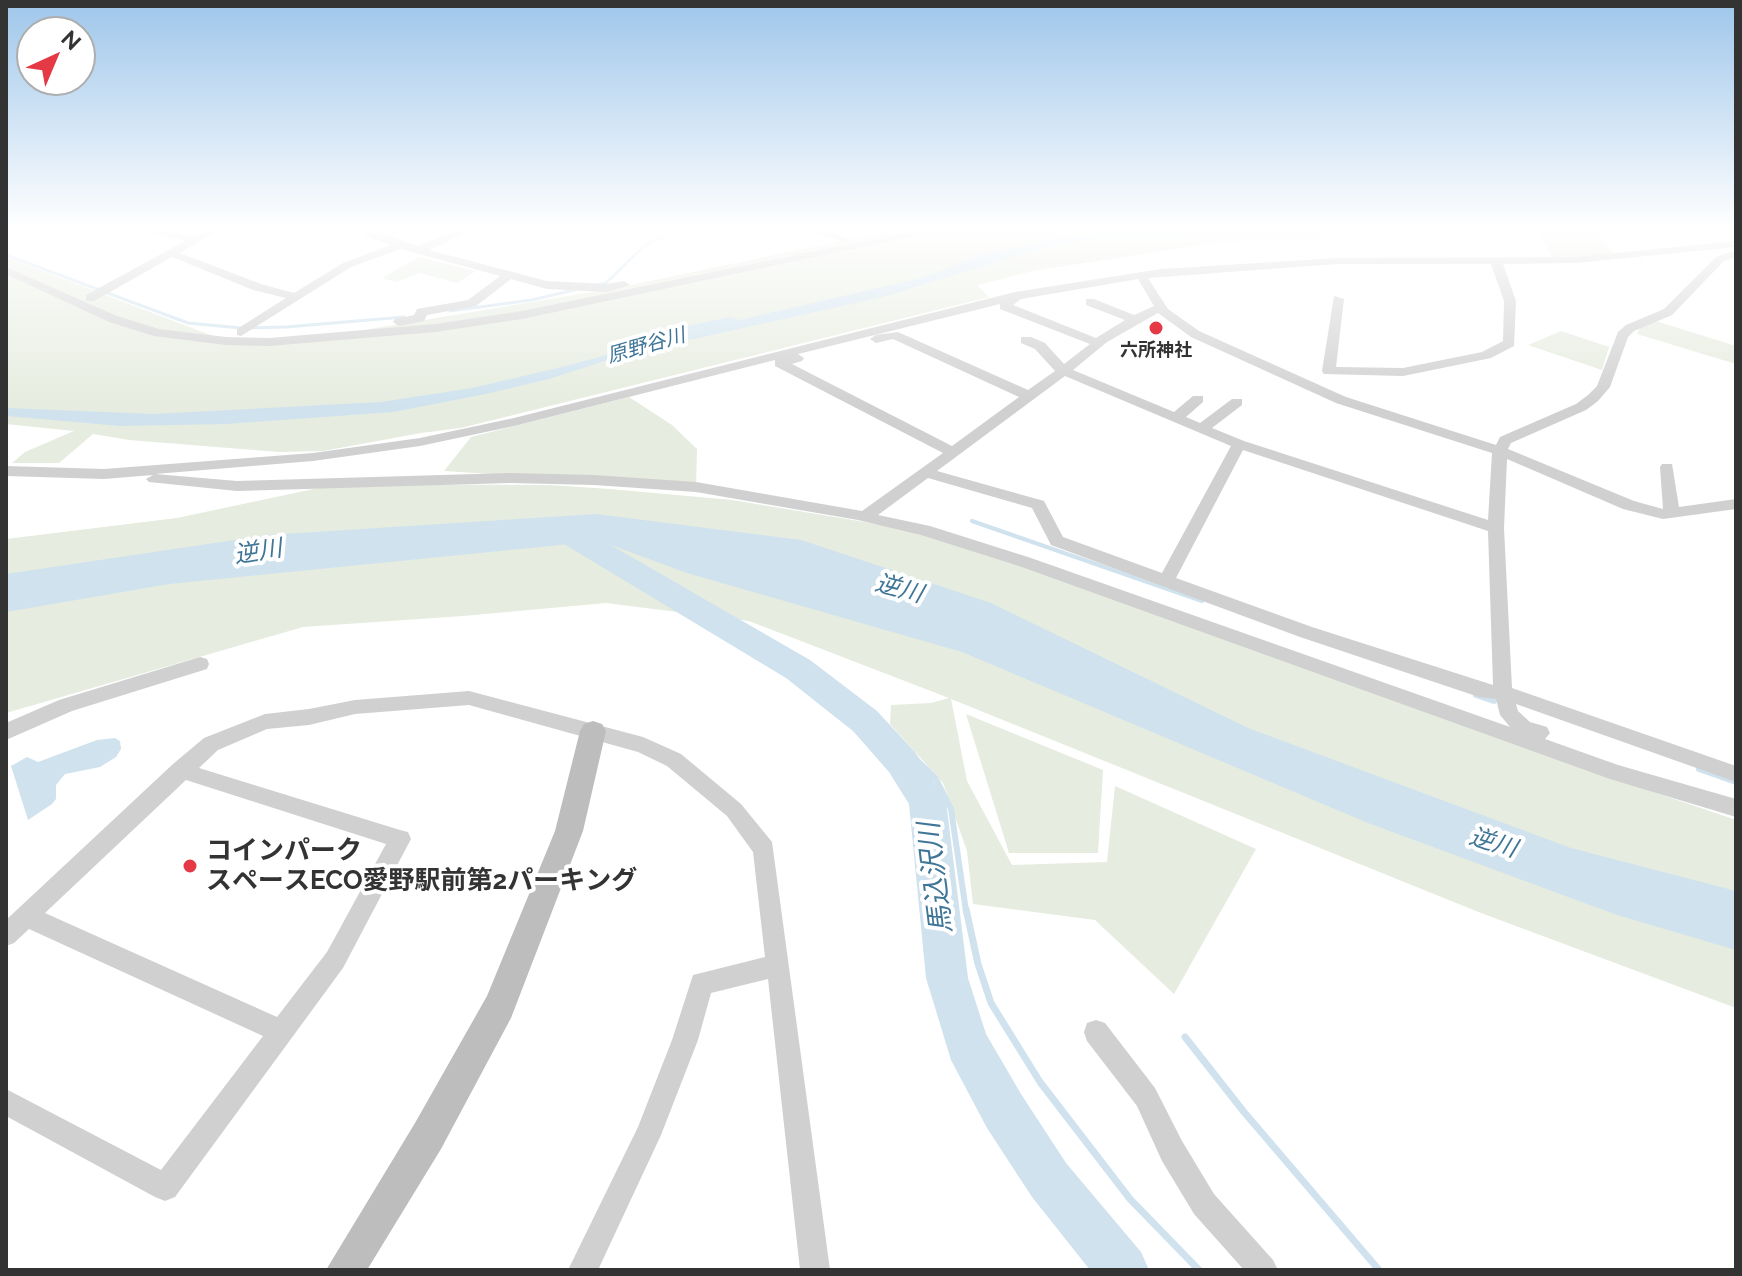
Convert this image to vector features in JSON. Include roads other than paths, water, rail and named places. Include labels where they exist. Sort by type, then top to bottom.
[{"type":"street","points":[[45,288],[113,319],[158,333],[226,341],[338,338],[522,315],[656,288]]},
{"type":"street","points":[[61,288],[90,298],[112,313],[113,319]]},
{"type":"street","points":[[90,298],[110,288]]},
{"type":"street","points":[[259,288],[295,297]]},
{"type":"street","points":[[241,332],[310,288]]},
{"type":"street","points":[[338,338],[420,318],[421,312],[472,303],[492,288]]},
{"type":"street","points":[[104,474],[313,457],[420,442],[514,422],[1021,295],[1066,288]]},
{"type":"street","points":[[1149,288],[1161,308],[1174,321],[1195,334],[1341,400],[1500,451],[1629,505],[1672,513],[1736,504]]},
{"type":"street","points":[[1338,299],[1329,371],[1403,372],[1486,355],[1509,343],[1510,301],[1505,288]]},
{"type":"street","points":[[1692,288],[1668,312],[1630,328],[1622,335],[1603,387],[1593,398],[1581,407],[1505,440],[1500,451],[1496,528],[1503,692],[1510,715],[1523,727],[1710,801]]},
{"type":"street","points":[[1021,295],[1004,306],[1098,343]]},
{"type":"street","points":[[1090,302],[1134,319]]},
{"type":"street","points":[[866,516],[1098,343],[1134,319],[1161,308]]},
{"type":"street","points":[[158,333],[241,332],[300,340]]},
{"type":"street","points":[[953,452],[780,363],[894,335],[1029,396]]},
{"type":"street","points":[[1026,340],[1040,346],[1063,371],[1239,444],[1496,528]]},
{"type":"street","points":[[1176,418],[1198,399]]},
{"type":"street","points":[[1202,428],[1237,402]]},
{"type":"street","points":[[1167,580],[1239,444]]},
{"type":"street","points":[[1667,467],[1672,513]]},
{"type":"street","points":[[6,471],[104,474],[237,486],[510,478],[594,480],[696,487],[866,516],[924,530],[1025,562],[1617,773],[1736,808]]},
{"type":"street","points":[[925,472],[1038,505],[1057,541],[1411,667],[1486,692],[1503,692],[1736,774]]},
{"type":"street","points":[[6,732],[66,705],[200,664]]},
{"type":"street","points":[[6,935],[211,744],[234,732],[265,722],[355,707],[469,698],[643,745],[674,760],[734,810],[764,849],[815,1270]]},
{"type":"street","points":[[345,1270],[428,1136],[499,1007],[569,831],[593,731]]},
{"type":"street","points":[[6,1102],[165,1187],[335,960],[400,839],[180,770]]},
{"type":"street","points":[[26,916],[283,1032]]},
{"type":"street","points":[[583,1270],[648,1135],[685,1040],[702,983],[778,965]]},
{"type":"street","points":[[1096,1032],[1146,1097],[1172,1151],[1204,1204],[1263,1270]]},
{"type":"water","points":[[880,288],[914,288],[626,354],[549,379],[393,412],[226,424],[121,426],[6,416],[6,408],[154,414],[381,402],[472,388]]},
{"type":"water","name":"逆川","points":[[596,514],[801,540],[991,603],[1248,728],[1571,848],[1736,891],[1736,950],[1617,915],[1368,823],[962,652],[687,573],[600,541],[169,584],[6,612],[6,574],[268,535]]},
{"type":"water","points":[[115,738],[120,741],[121,749],[116,757],[100,767],[65,774],[56,785],[56,799],[52,804],[28,820],[11,766],[27,757],[38,762],[97,740]]},
{"type":"waterway","points":[[93,288],[188,323],[241,328],[286,327],[404,317]]},
{"type":"waterway","points":[[450,311],[532,300],[578,289]]},
{"type":"waterway","name":"原野谷川","points":[[624,353],[674,336],[729,324]]},
{"type":"waterway","points":[[972,521],[1202,601]]},
{"type":"waterway","name":"馬込沢川","points":[[559,528],[798,669],[865,721],[902,762],[927,801],[947,978],[967,1044],[1004,1111],[1049,1180],[1123,1270]]},
{"type":"waterway","points":[[827,691],[893,737],[936,779],[951,809],[966,911]]},
{"type":"waterway","points":[[1476,695],[1494,701]]},
{"type":"waterway","points":[[1699,769],[1736,782]]},
{"type":"waterway","points":[[966,909],[978,964],[991,1003],[1040,1082],[1130,1199],[1199,1270]]},
{"type":"waterway","points":[[1185,1037],[1244,1112],[1379,1270]]},
{"type":"place","name":"六所神社","points":[[1156,328]]},
{"type":"place","name":"コインパーク スペースECO愛野駅前第2パーキング","points":[[190,866]]}]
